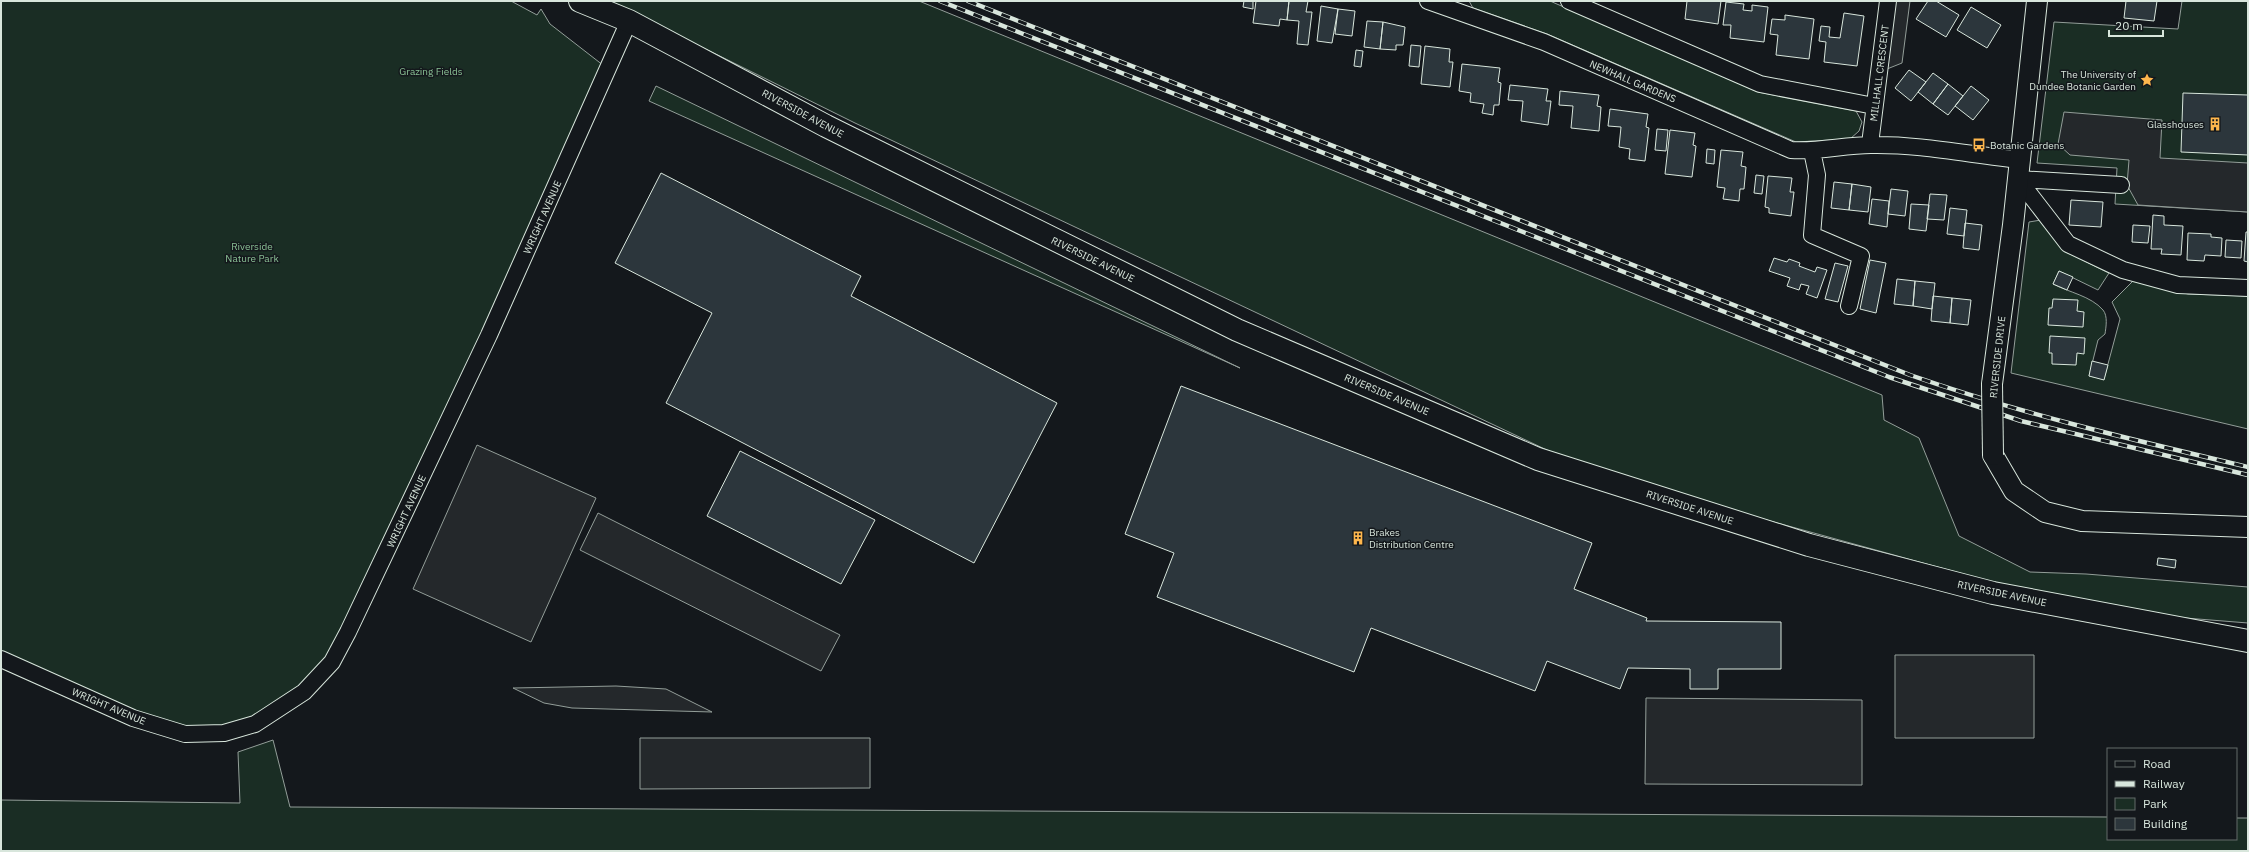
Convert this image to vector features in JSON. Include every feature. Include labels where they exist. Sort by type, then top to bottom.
[{"type":"main road","name":"RIVERSIDE AVENUE","points":[[580,1],[629,21],[826,126],[1237,330],[1538,459],[1809,545],[1993,592],[2248,641]]},
{"type":"street","name":"NEWHALL GARDENS","points":[[1428,1],[1455,6],[1544,42],[1791,150],[1812,151],[1870,144],[1904,146],[2019,170],[2121,185]]},
{"type":"street","points":[[1569,1],[1760,84],[1874,106]]},
{"type":"street","name":"MILLHALL CRESCENT","points":[[1870,144],[1888,1]]},
{"type":"street","name":"RIVERSIDE DRIVE","points":[[2037,1],[2019,170],[1992,384],[1993,455],[2014,491],[2045,512],[2082,521],[2248,527]]},
{"type":"street","name":"WRIGHT AVENUE","points":[[1,659],[133,718],[184,734],[224,733],[255,724],[304,692],[332,662],[348,632],[489,335],[629,21]]},
{"type":"street","points":[[1812,151],[1817,175],[1812,235],[1861,256],[1849,306]]},
{"type":"street","points":[[2019,170],[2068,244],[2123,270],[2178,285],[2248,288]]},
{"type":"green space","name":"Riverside Nature Park","points":[[1,1],[511,1],[537,15],[541,9],[550,24],[608,69],[332,662],[255,724],[185,734],[1,659]]},
{"type":"green space","points":[[603,1],[919,1],[1882,395],[1884,420],[1919,438],[1959,536],[2030,572],[2086,574],[2248,587],[2248,623],[2148,615],[2014,588],[1752,516],[1549,451],[855,123],[645,19]]},
{"type":"green space","points":[[1469,1],[1550,1],[1758,92],[1856,111],[1862,122],[1859,131],[1850,139],[1796,142],[1547,34],[1473,8]]},
{"type":"green space","name":"The University of Dundee Botanic Garden","points":[[2182,1],[2248,1],[2248,212],[2115,204],[2117,168],[2037,163],[2054,22],[2178,29]]},
{"type":"green space","points":[[656,86],[1240,368],[649,101]]},
{"type":"green space","points":[[2041,220],[2064,251],[2109,273],[2098,290],[2059,271],[2053,284],[2092,301],[2105,312],[2105,334],[2098,340],[2089,376],[2104,379],[2120,319],[2112,302],[2134,280],[2188,294],[2248,296],[2248,429],[2011,373],[2029,222]]},
{"type":"green space","points":[[273,740],[290,807],[2107,817],[2107,840],[2237,840],[2237,818],[2248,818],[2248,851],[1,851],[1,800],[240,803],[238,752]]},
{"type":"shaded area","points":[[1895,1],[1910,1],[1902,63],[1887,69]]},
{"type":"shaded area","points":[[2064,112],[2162,120],[2160,158],[2248,163],[2248,212],[2138,205],[2127,185],[2129,160],[2070,155],[2058,144]]},
{"type":"shaded area","points":[[477,445],[596,498],[531,642],[413,589]]},
{"type":"shaded area","points":[[598,513],[840,635],[821,671],[580,550]]},
{"type":"shaded area","points":[[1895,655],[2034,655],[2034,738],[1895,738]]},
{"type":"shaded area","points":[[616,686],[666,689],[712,712],[572,708],[544,703],[513,688]]},
{"type":"shaded area","points":[[1646,698],[1862,700],[1862,785],[1645,784]]},
{"type":"shaded area","points":[[640,738],[870,738],[870,788],[640,789]]},
{"type":"building","points":[[1244,1],[1253,1],[1253,9],[1243,7]]},
{"type":"building","points":[[1256,1],[1289,1],[1287,20],[1280,19],[1279,26],[1253,23]]},
{"type":"building","points":[[1289,1],[1308,1],[1306,12],[1312,12],[1308,45],[1297,44],[1299,21],[1287,20]]},
{"type":"building","points":[[1687,1],[1721,1],[1718,24],[1685,19]]},
{"type":"building","points":[[1928,1],[1936,1],[1959,15],[1946,37],[1916,19]]},
{"type":"building","points":[[2126,1],[2157,1],[2154,21],[2124,18]]},
{"type":"building","points":[[1726,2],[1744,4],[1743,10],[1752,11],[1752,5],[1768,7],[1764,42],[1730,38],[1731,25],[1723,25]]},
{"type":"building","points":[[1321,6],[1338,9],[1332,43],[1317,41]]},
{"type":"building","points":[[1971,7],[2001,25],[1987,48],[1957,30]]},
{"type":"building","points":[[1338,9],[1355,11],[1352,36],[1335,34]]},
{"type":"building","points":[[1844,13],[1864,16],[1857,66],[1824,62],[1826,42],[1819,41],[1821,26],[1830,27],[1829,37],[1840,38]]},
{"type":"building","points":[[1785,15],[1814,19],[1809,59],[1776,55],[1778,35],[1770,34],[1772,19],[1785,20]]},
{"type":"building","points":[[1367,21],[1383,22],[1380,49],[1364,47]]},
{"type":"building","points":[[1383,22],[1405,27],[1403,45],[1396,45],[1396,50],[1380,49]]},
{"type":"building","points":[[1411,45],[1421,46],[1419,67],[1409,66]]},
{"type":"building","points":[[1425,46],[1450,49],[1449,62],[1453,62],[1450,87],[1421,84]]},
{"type":"building","points":[[1356,50],[1363,51],[1361,67],[1354,66]]},
{"type":"building","points":[[1462,64],[1500,68],[1498,82],[1501,83],[1499,105],[1494,105],[1493,115],[1482,113],[1484,104],[1470,102],[1471,93],[1459,91]]},
{"type":"building","points":[[1909,70],[1926,82],[1911,101],[1895,88]]},
{"type":"building","points":[[1933,73],[1948,84],[1933,104],[1918,92]]},
{"type":"building","points":[[1948,84],[1963,96],[1948,115],[1933,104]]},
{"type":"building","points":[[1510,85],[1548,89],[1546,101],[1551,101],[1548,125],[1521,121],[1523,101],[1508,100]]},
{"type":"building","points":[[1971,86],[1989,100],[1973,120],[1955,106]]},
{"type":"building","points":[[1560,91],[1599,95],[1597,106],[1601,107],[1599,131],[1571,128],[1573,106],[1559,105]]},
{"type":"building","name":"Glasshouses","points":[[2183,93],[2248,95],[2248,155],[2181,152]]},
{"type":"building","points":[[1610,109],[1648,114],[1646,127],[1649,128],[1645,161],[1629,159],[1630,149],[1619,147],[1621,127],[1608,126]]},
{"type":"building","points":[[1657,129],[1668,130],[1666,151],[1655,150]]},
{"type":"building","points":[[1670,130],[1695,133],[1693,145],[1696,146],[1692,177],[1665,174]]},
{"type":"building","points":[[1707,149],[1715,150],[1714,164],[1706,163]]},
{"type":"building","points":[[1721,150],[1743,152],[1741,166],[1746,167],[1744,189],[1740,189],[1739,201],[1723,199],[1725,188],[1717,187]]},
{"type":"building","points":[[661,173],[861,276],[851,296],[1057,403],[974,563],[666,403],[712,313],[615,263]]},
{"type":"building","points":[[1756,175],[1764,176],[1762,194],[1754,193]]},
{"type":"building","points":[[1768,176],[1792,178],[1790,192],[1794,192],[1791,216],[1769,213],[1769,208],[1765,207]]},
{"type":"building","points":[[1834,182],[1852,184],[1849,210],[1831,208]]},
{"type":"building","points":[[1852,184],[1871,187],[1868,212],[1849,210]]},
{"type":"building","points":[[1891,189],[1908,191],[1905,216],[1888,214]]},
{"type":"building","points":[[1930,194],[1947,195],[1944,220],[1927,219]]},
{"type":"building","points":[[1872,199],[1889,201],[1887,227],[1869,224]]},
{"type":"building","points":[[2071,200],[2103,202],[2101,227],[2069,225]]},
{"type":"building","points":[[1911,204],[1929,205],[1926,231],[1909,229]]},
{"type":"building","points":[[1950,208],[1967,210],[1964,236],[1947,234]]},
{"type":"building","points":[[2153,215],[2164,216],[2164,225],[2183,226],[2181,255],[2161,254],[2162,249],[2151,249]]},
{"type":"building","points":[[1965,223],[1982,225],[1979,250],[1963,248]]},
{"type":"building","points":[[2133,225],[2150,226],[2148,243],[2132,242]]},
{"type":"building","points":[[2246,232],[2248,232],[2248,262],[2244,261]]},
{"type":"building","points":[[2188,233],[2211,234],[2211,237],[2222,238],[2221,256],[2205,255],[2204,261],[2187,260]]},
{"type":"building","points":[[2226,240],[2242,241],[2241,258],[2225,257]]},
{"type":"building","points":[[1774,258],[1787,262],[1789,259],[1800,263],[1799,266],[1815,272],[1817,267],[1827,270],[1817,298],[1806,294],[1809,286],[1801,284],[1799,290],[1787,286],[1790,278],[1769,271]]},
{"type":"building","points":[[1870,260],[1886,263],[1876,313],[1860,309]]},
{"type":"building","points":[[1835,263],[1848,266],[1838,302],[1825,299]]},
{"type":"building","points":[[2059,271],[2073,277],[2067,290],[2053,284]]},
{"type":"building","points":[[1897,279],[1915,281],[1913,306],[1894,304]]},
{"type":"building","points":[[1915,281],[1935,283],[1932,309],[1913,306]]},
{"type":"building","points":[[1933,296],[1952,298],[1950,323],[1931,321]]},
{"type":"building","points":[[1952,298],[1971,300],[1968,325],[1950,323]]},
{"type":"building","points":[[2053,299],[2078,300],[2077,311],[2084,312],[2083,327],[2048,325],[2049,308],[2052,308]]},
{"type":"building","points":[[2050,336],[2085,338],[2084,354],[2077,353],[2076,365],[2052,364],[2052,353],[2049,353]]},
{"type":"building","points":[[2092,361],[2108,365],[2104,380],[2089,376]]},
{"type":"building","name":"Brakes Distribution Centre","points":[[1181,386],[1592,543],[1574,589],[1647,618],[1646,621],[1781,622],[1781,669],[1718,669],[1718,689],[1690,689],[1690,669],[1628,668],[1620,689],[1547,661],[1535,691],[1371,628],[1354,672],[1157,597],[1174,553],[1125,534]]},
{"type":"building","points":[[740,451],[875,520],[841,584],[707,516]]},
{"type":"building","points":[[2158,558],[2176,560],[2175,568],[2157,565]]},
{"type":"railway","points":[[940,1],[1889,377],[2021,421],[2248,475]]},
{"type":"railway","points":[[968,1],[1910,375],[2036,414],[2248,467]]},
{"type":"place","name":"The University of Dundee Botanic Garden","points":[[2147,80]]},
{"type":"place","name":"Glasshouses","points":[[2215,124]]},
{"type":"place","name":"Botanic Gardens","points":[[1979,145]]},
{"type":"place","name":"Brakes Distribution Centre","points":[[1358,538]]},
{"type":"park label","name":"Grazing Fields","points":[[431,71]]}]
